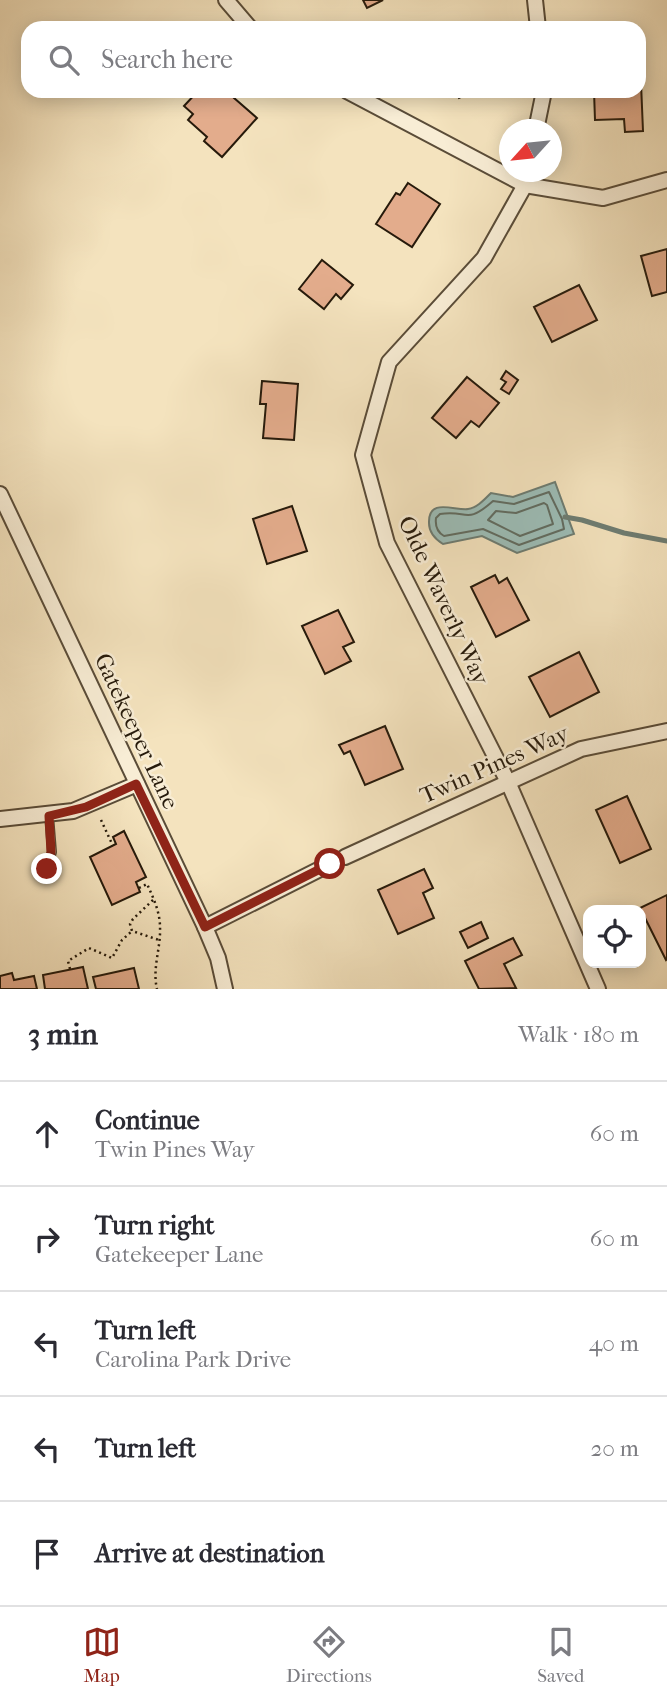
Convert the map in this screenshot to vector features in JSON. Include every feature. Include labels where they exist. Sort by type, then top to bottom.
[{"type":"street","points":[[226,0],[244,21]]},
{"type":"street","points":[[535,0],[537,21]]},
{"type":"street","points":[[361,98],[499,164]]},
{"type":"street","points":[[539,119],[543,98]]},
{"type":"street","points":[[542,182],[603,198],[667,180]]},
{"type":"street","name":"Olde Waverly Way","points":[[525,182],[484,258],[389,362],[363,455],[387,543],[508,782],[598,989]]},
{"type":"street","name":"Gatekeeper Lane","points":[[0,494],[205,927],[218,958],[225,989]]},
{"type":"street","name":"Twin Pines Way","points":[[345,857],[581,748],[667,731]]},
{"type":"street","points":[[0,819],[49,816],[86,807],[136,784]]},
{"type":"street","points":[[205,927],[330,864]]},
{"type":"lane","points":[[47,869],[51,852],[49,816]]},
{"type":"path","points":[[100,820],[113,846]]},
{"type":"path","points":[[139,888],[147,884],[160,920],[155,968],[157,989]]},
{"type":"path","points":[[132,931],[130,924],[133,919],[154,900]]},
{"type":"path","points":[[132,931],[159,940]]},
{"type":"path","points":[[70,969],[68,961],[89,948],[113,958],[122,940],[132,931]]},
{"type":"water","points":[[555,482],[574,534],[517,553],[482,536],[443,544],[430,530],[430,515],[437,508],[468,509],[478,505],[491,493],[513,497]]},
{"type":"building","points":[[363,0],[383,0],[367,8]]},
{"type":"building","points":[[191,98],[234,98],[257,118],[222,157],[204,141],[207,137],[188,120],[193,114],[184,106]]},
{"type":"building","points":[[594,98],[642,98],[643,131],[625,132],[624,119],[595,120]]},
{"type":"building","points":[[408,183],[440,204],[412,247],[376,224],[396,193],[400,195]]},
{"type":"building","points":[[667,249],[667,292],[652,296],[641,256]]},
{"type":"building","points":[[322,260],[353,285],[341,299],[336,294],[324,309],[299,289]]},
{"type":"building","points":[[579,285],[597,320],[552,342],[534,307]]},
{"type":"building","points":[[506,371],[518,380],[509,394],[501,389],[506,382],[501,379]]},
{"type":"building","points":[[467,377],[499,403],[479,427],[471,421],[456,438],[432,418]]},
{"type":"building","points":[[262,381],[298,384],[294,440],[263,438],[266,404],[260,404]]},
{"type":"building","points":[[292,506],[307,551],[267,564],[253,519]]},
{"type":"building","points":[[495,575],[499,583],[507,578],[529,620],[496,637],[471,587]]},
{"type":"building","points":[[338,610],[354,642],[343,647],[351,661],[325,674],[302,626]]},
{"type":"building","points":[[579,652],[599,692],[550,717],[529,677]]},
{"type":"building","points":[[385,726],[403,769],[365,785],[350,751],[344,754],[339,745]]},
{"type":"building","points":[[627,796],[651,849],[620,863],[596,810]]},
{"type":"building","points":[[124,831],[146,877],[136,882],[140,892],[112,905],[90,857],[116,844],[113,837]]},
{"type":"building","points":[[424,869],[433,888],[423,893],[434,918],[398,934],[378,890]]},
{"type":"building","points":[[667,895],[666,960],[646,920],[646,905]]},
{"type":"building","points":[[481,922],[488,938],[468,948],[460,932]]},
{"type":"building","points":[[513,938],[522,955],[504,964],[516,988],[479,989],[465,961]]},
{"type":"building","points":[[83,967],[88,989],[45,989],[43,975]]},
{"type":"building","points":[[134,968],[139,989],[96,989],[93,977]]},
{"type":"building","points":[[12,973],[14,980],[34,976],[37,989],[0,989],[0,976]]},
{"type":"waterway","points":[[565,517],[667,541]]},
{"type":"route","points":[[47,869],[51,852],[49,816],[86,807],[136,784],[205,927],[330,864]]}]
